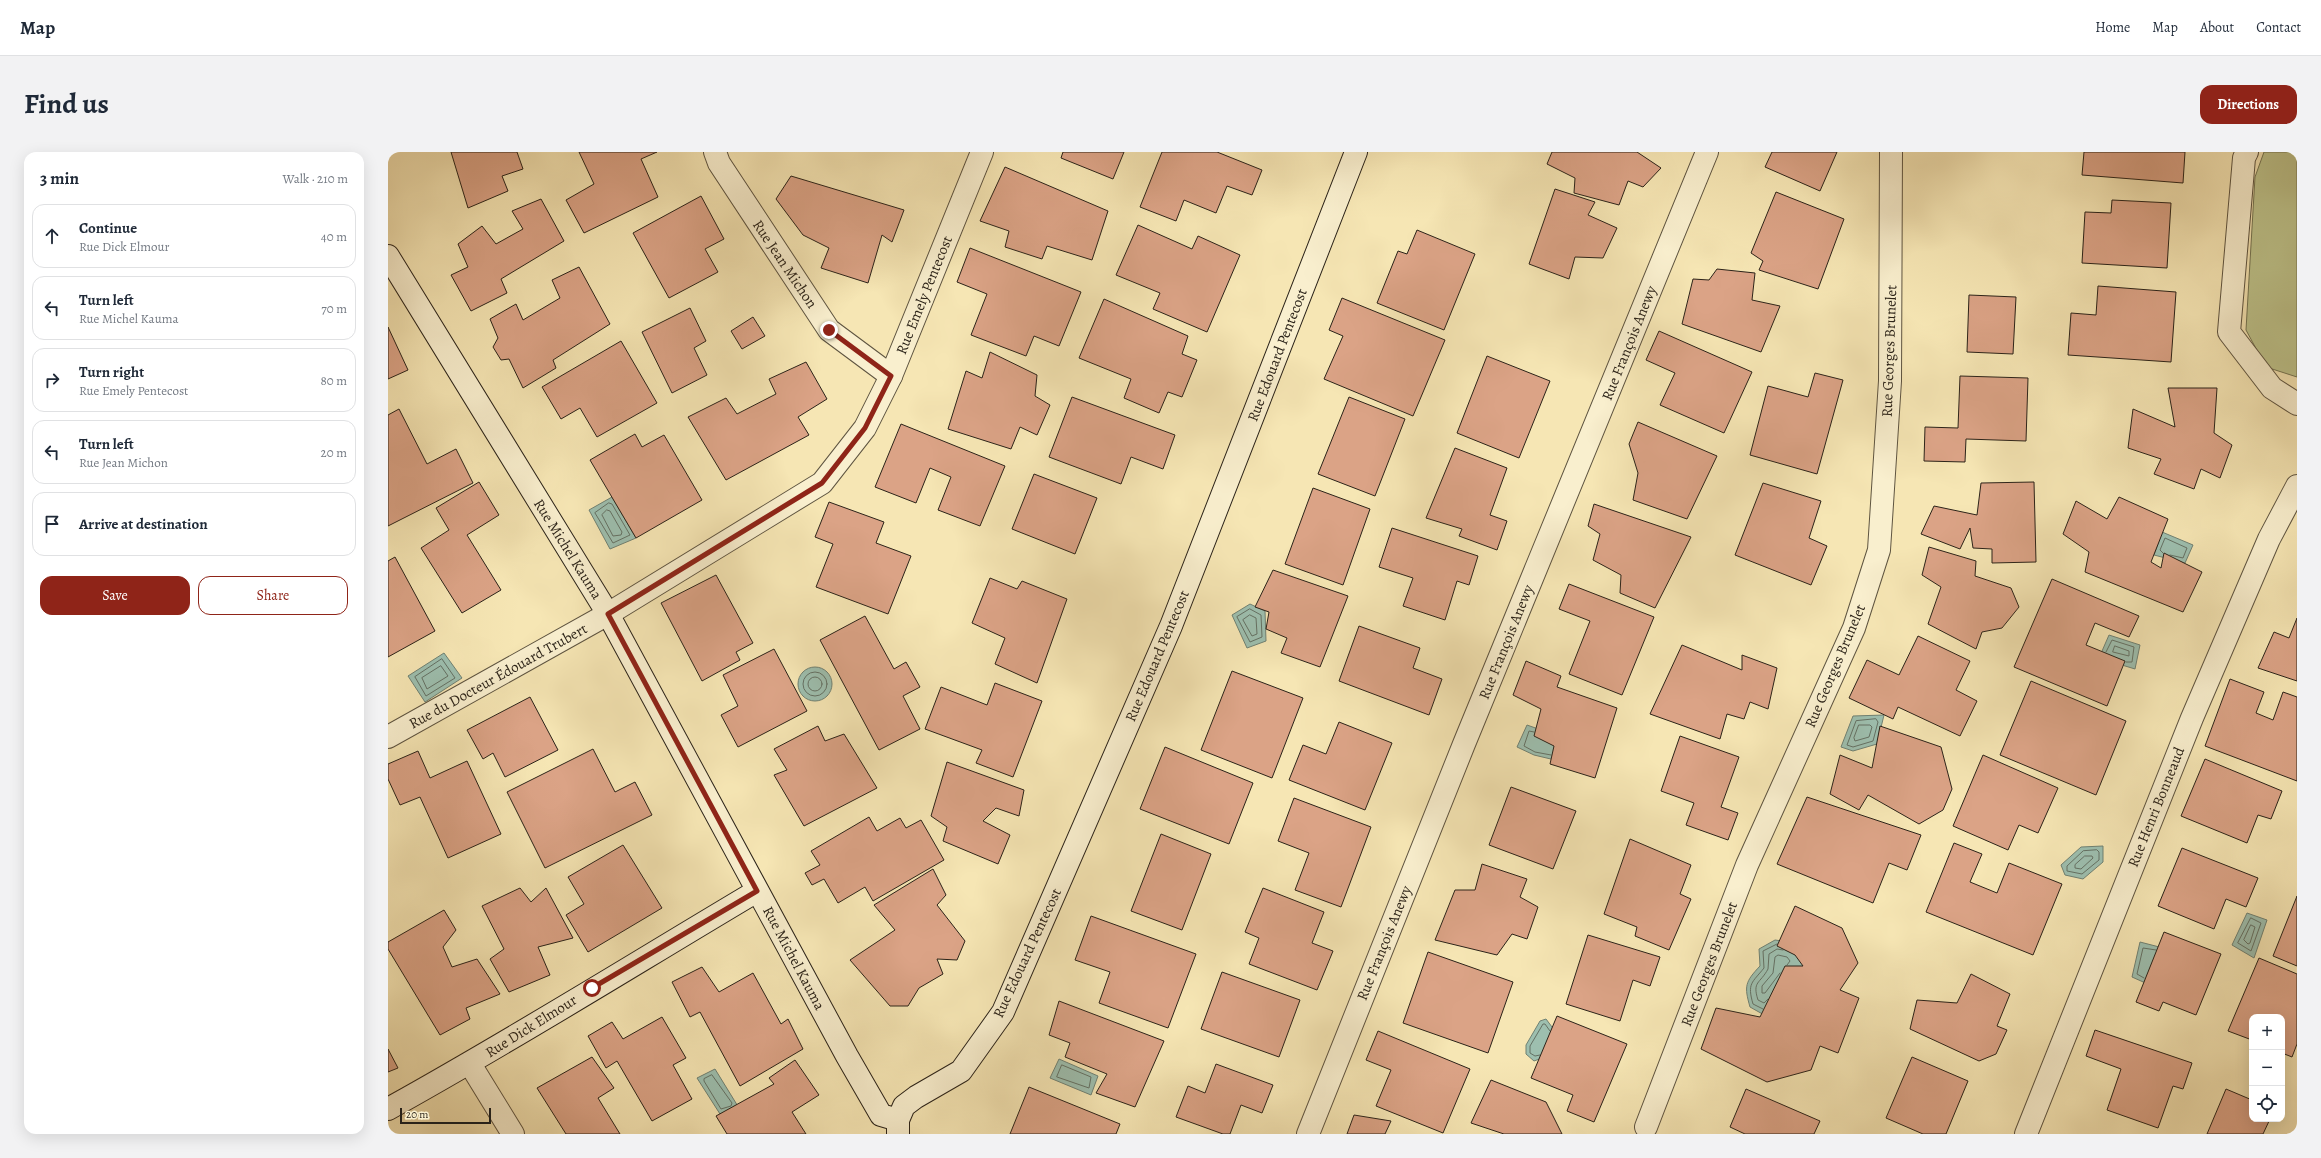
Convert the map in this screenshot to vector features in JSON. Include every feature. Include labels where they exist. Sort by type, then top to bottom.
[{"type":"street","name":"Rue Jean Michon","points":[[715,152],[719,162],[763,233],[829,330],[891,376]]},
{"type":"street","name":"Rue Emely Pentecost","points":[[608,614],[822,483],[865,428],[891,376],[982,152]]},
{"type":"street","name":"Rue Edouard Pentecost","points":[[898,1127],[904,1106],[960,1070],[1003,1012],[1171,626],[1356,152]]},
{"type":"street","name":"Rue François Anewy","points":[[1308,1134],[1461,752],[1707,152]]},
{"type":"street","name":"Rue Georges Brunelet","points":[[1646,1127],[1747,865],[1854,628],[1879,550],[1890,381],[1892,152]]},
{"type":"street","points":[[2246,152],[2244,158],[2229,332],[2272,388],[2297,404]]},
{"type":"street","name":"Rue Michel Kauma","points":[[388,256],[608,614],[847,1056],[881,1115],[898,1127]]},
{"type":"street","name":"Rue Henri Bonneaud","points":[[2026,1134],[2192,718],[2269,540],[2297,486]]},
{"type":"street","name":"Rue du Docteur Édouard Trubert","points":[[388,737],[608,614]]},
{"type":"street","name":"Rue Dick Elmour","points":[[388,1109],[470,1064],[757,891]]},
{"type":"street","name":"Rue Dick Elmour","points":[[470,1064],[513,1134]]},
{"type":"green space","points":[[2264,152],[2297,152],[2297,377],[2266,367],[2246,330],[2255,177]]},
{"type":"water","points":[[612,497],[636,538],[610,549],[589,510]]},
{"type":"water","points":[[2162,532],[2193,545],[2185,563],[2154,555]]},
{"type":"water","points":[[1250,604],[1265,611],[1266,641],[1247,648],[1232,615]]},
{"type":"water","points":[[2109,635],[2140,645],[2135,669],[2099,658]]},
{"type":"water","points":[[444,653],[462,678],[425,702],[408,676]]},
{"type":"water","points":[[815,667],[827,672],[832,684],[827,696],[815,701],[803,696],[798,684],[803,672]]},
{"type":"water","points":[[1884,715],[1877,744],[1853,751],[1841,747],[1853,716]]},
{"type":"water","points":[[1527,725],[1561,737],[1555,760],[1534,755],[1517,747]]},
{"type":"water","points":[[2103,846],[2103,862],[2083,879],[2065,875],[2061,865],[2081,847]]},
{"type":"water","points":[[2247,913],[2267,920],[2254,958],[2232,945]]},
{"type":"water","points":[[1775,940],[1796,943],[1809,961],[1766,1016],[1750,1007],[1747,994],[1747,985],[1751,976],[1760,966],[1759,949]]},
{"type":"water","points":[[2140,942],[2167,949],[2150,985],[2132,977]]},
{"type":"water","points":[[1546,1019],[1555,1031],[1545,1057],[1534,1061],[1526,1054],[1526,1045],[1540,1021]]},
{"type":"water","points":[[1059,1059],[1098,1076],[1091,1095],[1050,1078]]},
{"type":"water","points":[[715,1069],[739,1108],[720,1114],[697,1078]]},
{"type":"building","points":[[451,152],[517,152],[523,169],[502,176],[508,191],[468,208]]},
{"type":"building","points":[[579,152],[657,152],[641,159],[658,197],[584,233],[566,200],[594,184]]},
{"type":"building","points":[[1063,152],[1124,152],[1113,179],[1061,158]]},
{"type":"building","points":[[1162,152],[1217,152],[1262,170],[1252,195],[1227,186],[1216,213],[1184,200],[1176,221],[1140,207]]},
{"type":"building","points":[[1552,152],[1637,152],[1661,168],[1643,187],[1628,181],[1619,205],[1574,193],[1575,178],[1547,164]]},
{"type":"building","points":[[1772,152],[1837,152],[1820,191],[1765,167]]},
{"type":"building","points":[[2084,152],[2185,152],[2183,183],[2082,175]]},
{"type":"building","points":[[1005,167],[1108,211],[1092,260],[1047,246],[1042,259],[1005,247],[1009,231],[980,221]]},
{"type":"building","points":[[791,176],[904,210],[892,242],[882,235],[868,283],[821,268],[829,248],[803,235],[776,199]]},
{"type":"building","points":[[1555,189],[1595,202],[1588,215],[1617,228],[1603,258],[1575,257],[1569,279],[1529,264]]},
{"type":"building","points":[[1776,192],[1844,219],[1818,289],[1759,270],[1763,261],[1751,253]]},
{"type":"building","points":[[701,196],[724,239],[705,249],[718,272],[669,298],[633,233]]},
{"type":"building","points":[[541,199],[564,241],[501,279],[507,293],[471,311],[451,275],[468,267],[458,244],[482,226],[496,244],[523,229],[512,211]]},
{"type":"building","points":[[2112,200],[2171,203],[2167,268],[2082,263],[2085,212],[2111,213]]},
{"type":"building","points":[[1138,225],[1192,249],[1198,236],[1240,255],[1207,332],[1153,309],[1160,293],[1116,275]]},
{"type":"building","points":[[1417,230],[1475,254],[1444,330],[1377,303],[1398,251],[1407,254]]},
{"type":"building","points":[[970,248],[1081,292],[1059,346],[1034,336],[1026,356],[971,335],[987,294],[957,282]]},
{"type":"building","points":[[579,267],[610,324],[553,360],[556,368],[523,388],[509,359],[501,360],[493,347],[498,338],[490,319],[516,304],[523,320],[560,298],[552,280]]},
{"type":"building","points":[[1717,269],[1755,273],[1752,300],[1780,306],[1761,352],[1682,324],[1693,279],[1709,280]]},
{"type":"building","points":[[2098,286],[2176,292],[2171,362],[2068,355],[2071,313],[2096,315]]},
{"type":"building","points":[[1969,295],[2016,297],[2013,354],[1967,352]]},
{"type":"building","points":[[1342,298],[1445,340],[1413,416],[1324,379],[1343,336],[1329,330]]},
{"type":"building","points":[[1104,299],[1188,336],[1182,354],[1197,360],[1182,397],[1168,392],[1159,413],[1124,398],[1131,379],[1079,358]]},
{"type":"building","points":[[690,308],[706,341],[694,348],[707,375],[672,393],[642,332]]},
{"type":"building","points":[[753,317],[765,336],[742,349],[731,331]]},
{"type":"building","points":[[388,327],[408,370],[388,379]]},
{"type":"building","points":[[1659,331],[1752,372],[1724,433],[1660,405],[1675,373],[1646,360]]},
{"type":"building","points":[[621,341],[657,403],[597,437],[580,408],[561,419],[542,387]]},
{"type":"building","points":[[990,352],[1037,375],[1035,396],[1050,405],[1037,435],[1020,427],[1011,449],[948,429],[966,371],[982,378]]},
{"type":"building","points":[[1487,356],[1550,381],[1519,458],[1457,433]]},
{"type":"building","points":[[806,362],[827,399],[798,417],[809,435],[726,480],[688,417],[726,398],[737,414],[776,394],[769,379]]},
{"type":"building","points":[[1815,373],[1843,380],[1817,474],[1750,455],[1768,386],[1808,397]]},
{"type":"building","points":[[1960,376],[2028,378],[2026,441],[1966,439],[1965,462],[1924,461],[1925,427],[1958,428]]},
{"type":"building","points":[[2168,388],[2217,388],[2214,433],[2232,445],[2220,478],[2201,469],[2194,489],[2154,474],[2161,459],[2128,448],[2133,409],[2175,427]]},
{"type":"building","points":[[1072,397],[1175,435],[1163,469],[1131,457],[1121,484],[1049,457]]},
{"type":"building","points":[[1349,397],[1405,419],[1375,496],[1318,474]]},
{"type":"building","points":[[399,409],[427,464],[456,449],[473,483],[388,526],[388,415]]},
{"type":"building","points":[[1638,422],[1717,456],[1687,519],[1633,500],[1638,473],[1629,444]]},
{"type":"building","points":[[901,424],[1005,466],[980,526],[938,510],[951,477],[930,468],[916,503],[875,487]]},
{"type":"building","points":[[635,434],[642,447],[664,435],[702,500],[636,538],[590,460]]},
{"type":"building","points":[[1455,448],[1507,468],[1490,515],[1507,521],[1497,550],[1459,536],[1462,529],[1426,518]]},
{"type":"building","points":[[1034,474],[1097,498],[1075,554],[1012,529]]},
{"type":"building","points":[[479,482],[499,515],[467,535],[501,590],[462,613],[421,548],[449,530],[436,508]]},
{"type":"building","points":[[2034,482],[2036,562],[1992,563],[1992,549],[1973,548],[1970,528],[1960,549],[1921,534],[1934,506],[1977,515],[1981,483]]},
{"type":"building","points":[[1763,483],[1821,501],[1809,538],[1827,546],[1811,585],[1735,555]]},
{"type":"building","points":[[1313,488],[1370,509],[1343,585],[1285,564]]},
{"type":"building","points":[[2119,497],[2168,519],[2151,562],[2161,568],[2164,553],[2202,572],[2183,612],[2085,572],[2089,552],[2063,534],[2076,501],[2107,519]]},
{"type":"building","points":[[829,502],[884,522],[876,543],[911,556],[888,614],[816,587],[833,544],[815,537]]},
{"type":"building","points":[[1594,504],[1691,537],[1655,608],[1620,593],[1621,575],[1593,560],[1600,534],[1588,526]]},
{"type":"building","points":[[1392,528],[1478,556],[1469,585],[1457,581],[1445,620],[1403,606],[1413,578],[1379,567]]},
{"type":"building","points":[[1929,547],[1976,561],[1975,576],[2011,588],[2019,607],[2002,628],[1982,632],[1976,649],[1928,624],[1941,587],[1922,575]]},
{"type":"building","points":[[395,557],[435,631],[388,657],[388,561]]},
{"type":"building","points":[[1273,570],[1348,596],[1320,667],[1281,653],[1287,638],[1266,629],[1269,612],[1255,607]]},
{"type":"building","points":[[716,575],[753,643],[736,652],[740,660],[702,681],[661,603]]},
{"type":"building","points":[[990,578],[1017,589],[1022,581],[1067,599],[1037,683],[995,664],[1005,638],[972,623]]},
{"type":"building","points":[[2052,579],[2139,616],[2129,637],[2095,623],[2086,645],[2125,661],[2107,706],[2014,667]]},
{"type":"building","points":[[1569,584],[1654,617],[1622,695],[1569,674],[1590,621],[1559,609]]},
{"type":"building","points":[[865,616],[894,669],[906,662],[920,687],[903,696],[920,729],[879,750],[820,640]]},
{"type":"building","points":[[2297,618],[2297,681],[2258,668],[2274,632],[2289,638]]},
{"type":"building","points":[[1359,626],[1420,648],[1413,668],[1442,679],[1429,715],[1339,681]]},
{"type":"building","points":[[1918,636],[1970,661],[1956,690],[1977,701],[1960,736],[1898,707],[1893,719],[1849,698],[1867,660],[1899,675]]},
{"type":"building","points":[[1682,645],[1742,670],[1742,655],[1777,668],[1768,709],[1750,702],[1744,719],[1727,714],[1720,739],[1650,714]]},
{"type":"building","points":[[774,649],[807,711],[738,747],[721,715],[738,706],[723,675]]},
{"type":"building","points":[[1526,661],[1561,676],[1557,687],[1617,708],[1595,778],[1550,764],[1554,746],[1534,736],[1541,709],[1513,695]]},
{"type":"building","points":[[1232,671],[1303,698],[1272,778],[1201,750]]},
{"type":"building","points":[[2230,679],[2264,692],[2256,713],[2273,720],[2283,692],[2297,697],[2297,781],[2205,746]]},
{"type":"building","points":[[2031,681],[2126,721],[2096,795],[2000,755]]},
{"type":"building","points":[[995,683],[1042,701],[1013,777],[976,763],[982,750],[925,729],[941,687],[987,705]]},
{"type":"building","points":[[530,697],[558,750],[505,777],[493,753],[483,759],[467,730]]},
{"type":"building","points":[[1339,722],[1392,743],[1365,810],[1289,780],[1303,745],[1326,754]]},
{"type":"building","points":[[818,726],[825,741],[844,734],[877,788],[804,826],[774,775],[787,770],[774,749]]},
{"type":"building","points":[[1880,726],[1941,747],[1952,789],[1943,810],[1919,824],[1868,795],[1859,810],[1830,794],[1840,755],[1872,768]]},
{"type":"building","points":[[1680,736],[1739,757],[1721,807],[1738,813],[1728,840],[1686,825],[1694,803],[1661,791]]},
{"type":"building","points":[[1165,747],[1253,783],[1229,844],[1140,809]]},
{"type":"building","points":[[593,749],[615,792],[635,782],[652,815],[545,868],[507,792]]},
{"type":"building","points":[[418,751],[430,778],[467,761],[501,834],[448,858],[420,797],[400,805],[388,779],[388,764]]},
{"type":"building","points":[[1983,755],[2058,788],[2038,833],[2019,825],[2008,850],[1953,826]]},
{"type":"building","points":[[2205,759],[2282,791],[2271,819],[2258,815],[2247,843],[2181,816]]},
{"type":"building","points":[[947,762],[1024,790],[1019,816],[996,808],[983,821],[1010,835],[998,864],[943,841],[947,827],[931,816]]},
{"type":"building","points":[[1511,787],[1576,811],[1553,869],[1489,845]]},
{"type":"building","points":[[1807,797],[1921,835],[1907,870],[1889,863],[1873,903],[1777,864]]},
{"type":"building","points":[[1294,798],[1371,827],[1341,907],[1295,890],[1309,853],[1278,841]]},
{"type":"building","points":[[869,817],[877,831],[900,818],[906,828],[921,820],[944,860],[873,901],[865,887],[838,903],[824,879],[812,885],[805,873],[820,865],[811,851]]},
{"type":"building","points":[[1161,834],[1211,854],[1182,930],[1131,911]]},
{"type":"building","points":[[1630,839],[1691,865],[1680,894],[1691,899],[1669,950],[1635,936],[1637,927],[1604,914]]},
{"type":"building","points":[[1954,843],[1982,854],[1970,882],[1997,893],[2009,863],[2062,884],[2033,955],[1926,912]]},
{"type":"building","points":[[623,845],[662,908],[588,952],[566,915],[584,904],[568,877]]},
{"type":"building","points":[[2182,848],[2258,878],[2246,907],[2226,899],[2214,929],[2158,906]]},
{"type":"building","points":[[1482,864],[1527,879],[1520,897],[1538,907],[1527,939],[1512,934],[1497,955],[1435,940],[1455,890],[1475,890]]},
{"type":"building","points":[[933,869],[946,895],[937,905],[965,941],[957,960],[937,959],[943,974],[919,988],[908,1006],[890,1006],[850,960],[895,930],[874,905]]},
{"type":"building","points":[[520,888],[531,902],[546,888],[573,938],[538,947],[550,975],[509,992],[490,959],[504,949],[482,906]]},
{"type":"building","points":[[1263,888],[1324,912],[1312,943],[1333,951],[1317,990],[1249,964],[1259,938],[1245,932]]},
{"type":"building","points":[[2297,896],[2297,966],[2273,956]]},
{"type":"building","points":[[1795,906],[1842,928],[1858,963],[1840,990],[1859,998],[1838,1053],[1820,1046],[1811,1070],[1767,1082],[1701,1049],[1716,1008],[1760,1017],[1785,966],[1803,966],[1795,955],[1777,946]]},
{"type":"building","points":[[444,910],[456,930],[443,947],[452,967],[477,959],[500,994],[466,1008],[470,1019],[440,1035],[388,949],[388,942]]},
{"type":"building","points":[[1091,916],[1196,954],[1168,1028],[1099,1003],[1110,972],[1075,960]]},
{"type":"building","points":[[2164,932],[2221,954],[2196,1015],[2163,1002],[2159,1011],[2136,1002]]},
{"type":"building","points":[[1588,935],[1660,957],[1650,986],[1633,980],[1620,1021],[1566,1004]]},
{"type":"building","points":[[1428,952],[1513,982],[1488,1053],[1403,1023]]},
{"type":"building","points":[[2259,958],[2297,974],[2297,1044],[2292,1057],[2285,1054],[2285,1014],[2249,1014],[2249,1039],[2228,1031]]},
{"type":"building","points":[[702,967],[719,992],[753,973],[781,1024],[788,1019],[803,1049],[740,1086],[700,1012],[690,1017],[672,982]]},
{"type":"building","points":[[1222,972],[1300,1000],[1279,1057],[1201,1029]]},
{"type":"building","points":[[1971,974],[2010,994],[1997,1026],[2007,1030],[1996,1054],[1979,1061],[1910,1029],[1917,1000],[1957,1003]]},
{"type":"building","points":[[1059,1001],[1164,1041],[1135,1107],[1096,1093],[1107,1074],[1065,1057],[1070,1043],[1049,1035]]},
{"type":"building","points":[[1557,1016],[1627,1044],[1594,1122],[1567,1111],[1573,1095],[1531,1078]]},
{"type":"building","points":[[662,1017],[686,1058],[673,1065],[692,1099],[652,1121],[617,1061],[606,1068],[588,1036],[612,1022],[623,1039]]},
{"type":"building","points":[[2095,1030],[2192,1063],[2183,1089],[2173,1086],[2158,1128],[2107,1110],[2121,1069],[2086,1056]]},
{"type":"building","points":[[1378,1031],[1470,1069],[1443,1133],[1376,1106],[1391,1070],[1366,1060]]},
{"type":"building","points":[[388,1049],[398,1068],[388,1072]]},
{"type":"building","points":[[592,1057],[614,1088],[598,1098],[620,1134],[566,1134],[537,1088]]},
{"type":"building","points":[[1912,1057],[1968,1081],[1946,1134],[1923,1134],[1886,1118]]},
{"type":"building","points":[[795,1060],[819,1095],[792,1112],[806,1134],[727,1134],[716,1116],[774,1084],[769,1078]]},
{"type":"building","points":[[1216,1064],[1273,1085],[1262,1113],[1241,1105],[1230,1134],[1223,1134],[1176,1117],[1188,1086],[1205,1093]]},
{"type":"building","points":[[1491,1080],[1546,1102],[1562,1134],[1504,1134],[1471,1123]]},
{"type":"building","points":[[1029,1087],[1120,1124],[1116,1134],[1010,1134]]},
{"type":"building","points":[[1746,1089],[1820,1121],[1814,1134],[1745,1134],[1730,1127]]},
{"type":"building","points":[[2226,1089],[2249,1099],[2249,1122],[2269,1122],[2263,1134],[2207,1134]]},
{"type":"building","points":[[1354,1115],[1391,1121],[1385,1134],[1347,1134]]},
{"type":"route","points":[[592,988],[757,891],[608,614],[822,483],[865,428],[891,376],[829,330]]}]
